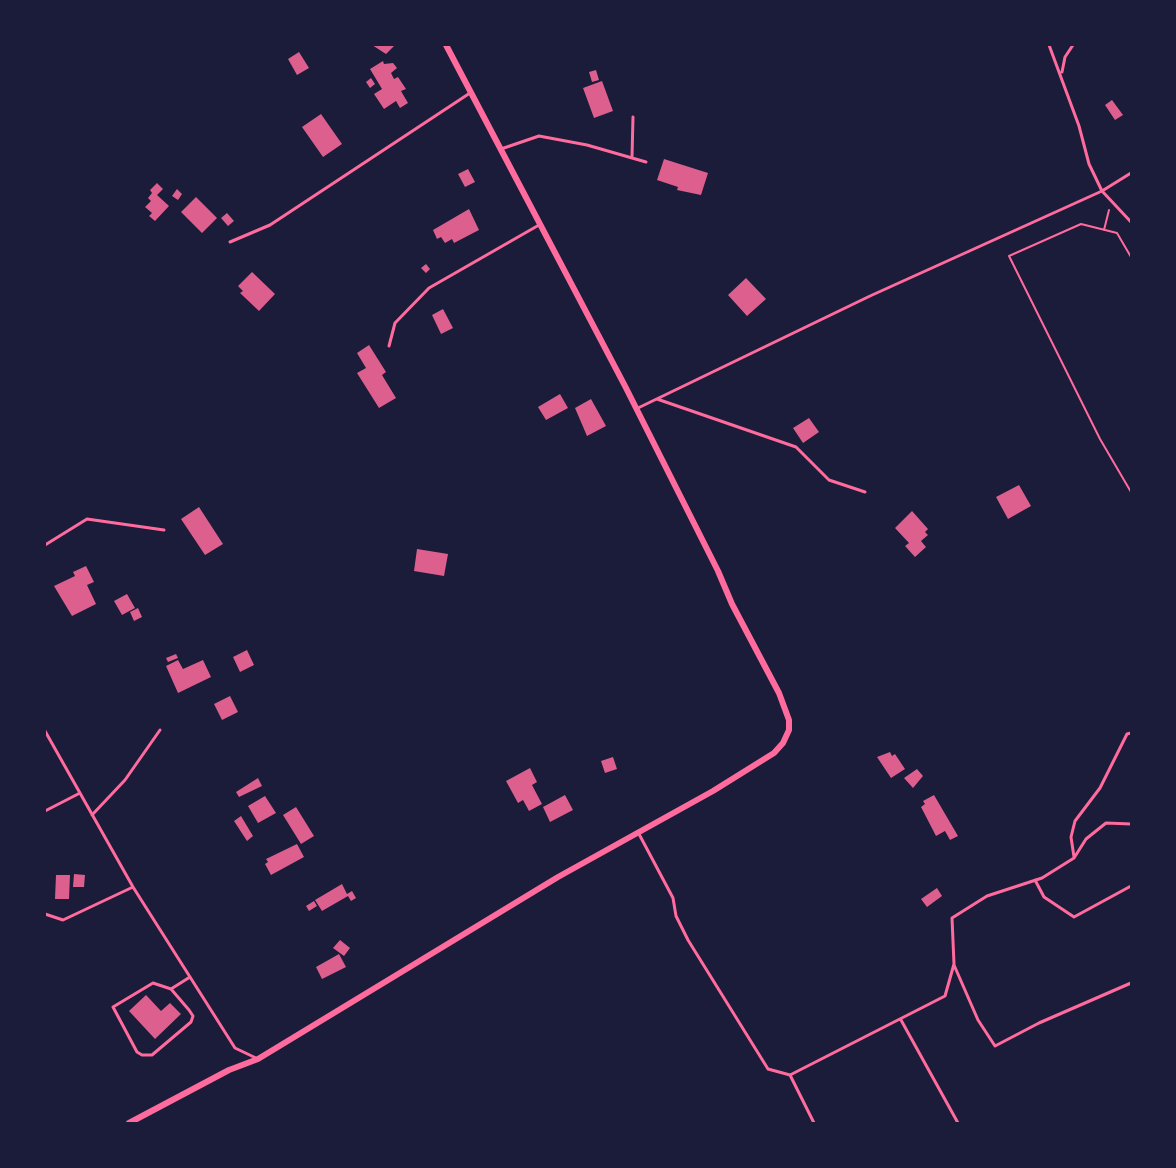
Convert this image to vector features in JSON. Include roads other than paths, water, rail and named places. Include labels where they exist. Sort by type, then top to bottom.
[{"type":"street","points":[[129,1123],[229,1070],[258,1059],[558,877],[713,791],[774,753],[783,743],[789,720],[779,693],[732,604],[718,571],[636,409],[446,45]]},
{"type":"lane","points":[[1049,45],[1061,74],[1089,164],[1102,191],[1131,222]]},
{"type":"lane","points":[[1061,74],[1065,57],[1073,45]]},
{"type":"lane","points":[[230,242],[270,225],[471,92]]},
{"type":"lane","points":[[632,157],[633,117]]},
{"type":"lane","points":[[501,149],[539,136],[587,145],[646,162]]},
{"type":"lane","points":[[636,409],[870,296],[1102,191],[1131,173]]},
{"type":"lane","points":[[389,346],[395,323],[429,288],[540,224]]},
{"type":"lane","points":[[657,399],[796,447],[829,480],[865,492]]},
{"type":"lane","points":[[45,545],[87,519],[164,530]]},
{"type":"lane","points":[[92,815],[125,780],[160,730]]},
{"type":"lane","points":[[45,731],[133,887],[235,1048],[258,1059]]},
{"type":"lane","points":[[1074,858],[1071,837],[1076,821],[1100,788],[1126,734],[1131,733]]},
{"type":"lane","points":[[45,811],[80,792]]},
{"type":"lane","points":[[638,832],[673,898],[676,916],[688,940],[768,1070],[790,1075],[945,996],[954,964],[952,918],[987,896],[1035,880],[1074,858],[1086,839],[1106,823],[1131,824]]},
{"type":"lane","points":[[1035,880],[1044,897],[1074,917],[1131,886]]},
{"type":"lane","points":[[45,914],[63,920],[133,887]]},
{"type":"lane","points":[[954,964],[978,1020],[995,1046],[1131,982]]},
{"type":"lane","points":[[171,989],[190,976]]},
{"type":"lane","points":[[153,983],[171,989],[193,1016],[191,1022],[152,1055],[137,1052],[114,1006],[153,983]]},
{"type":"lane","points":[[901,1020],[958,1123]]},
{"type":"lane","points":[[790,1075],[814,1123]]}]
